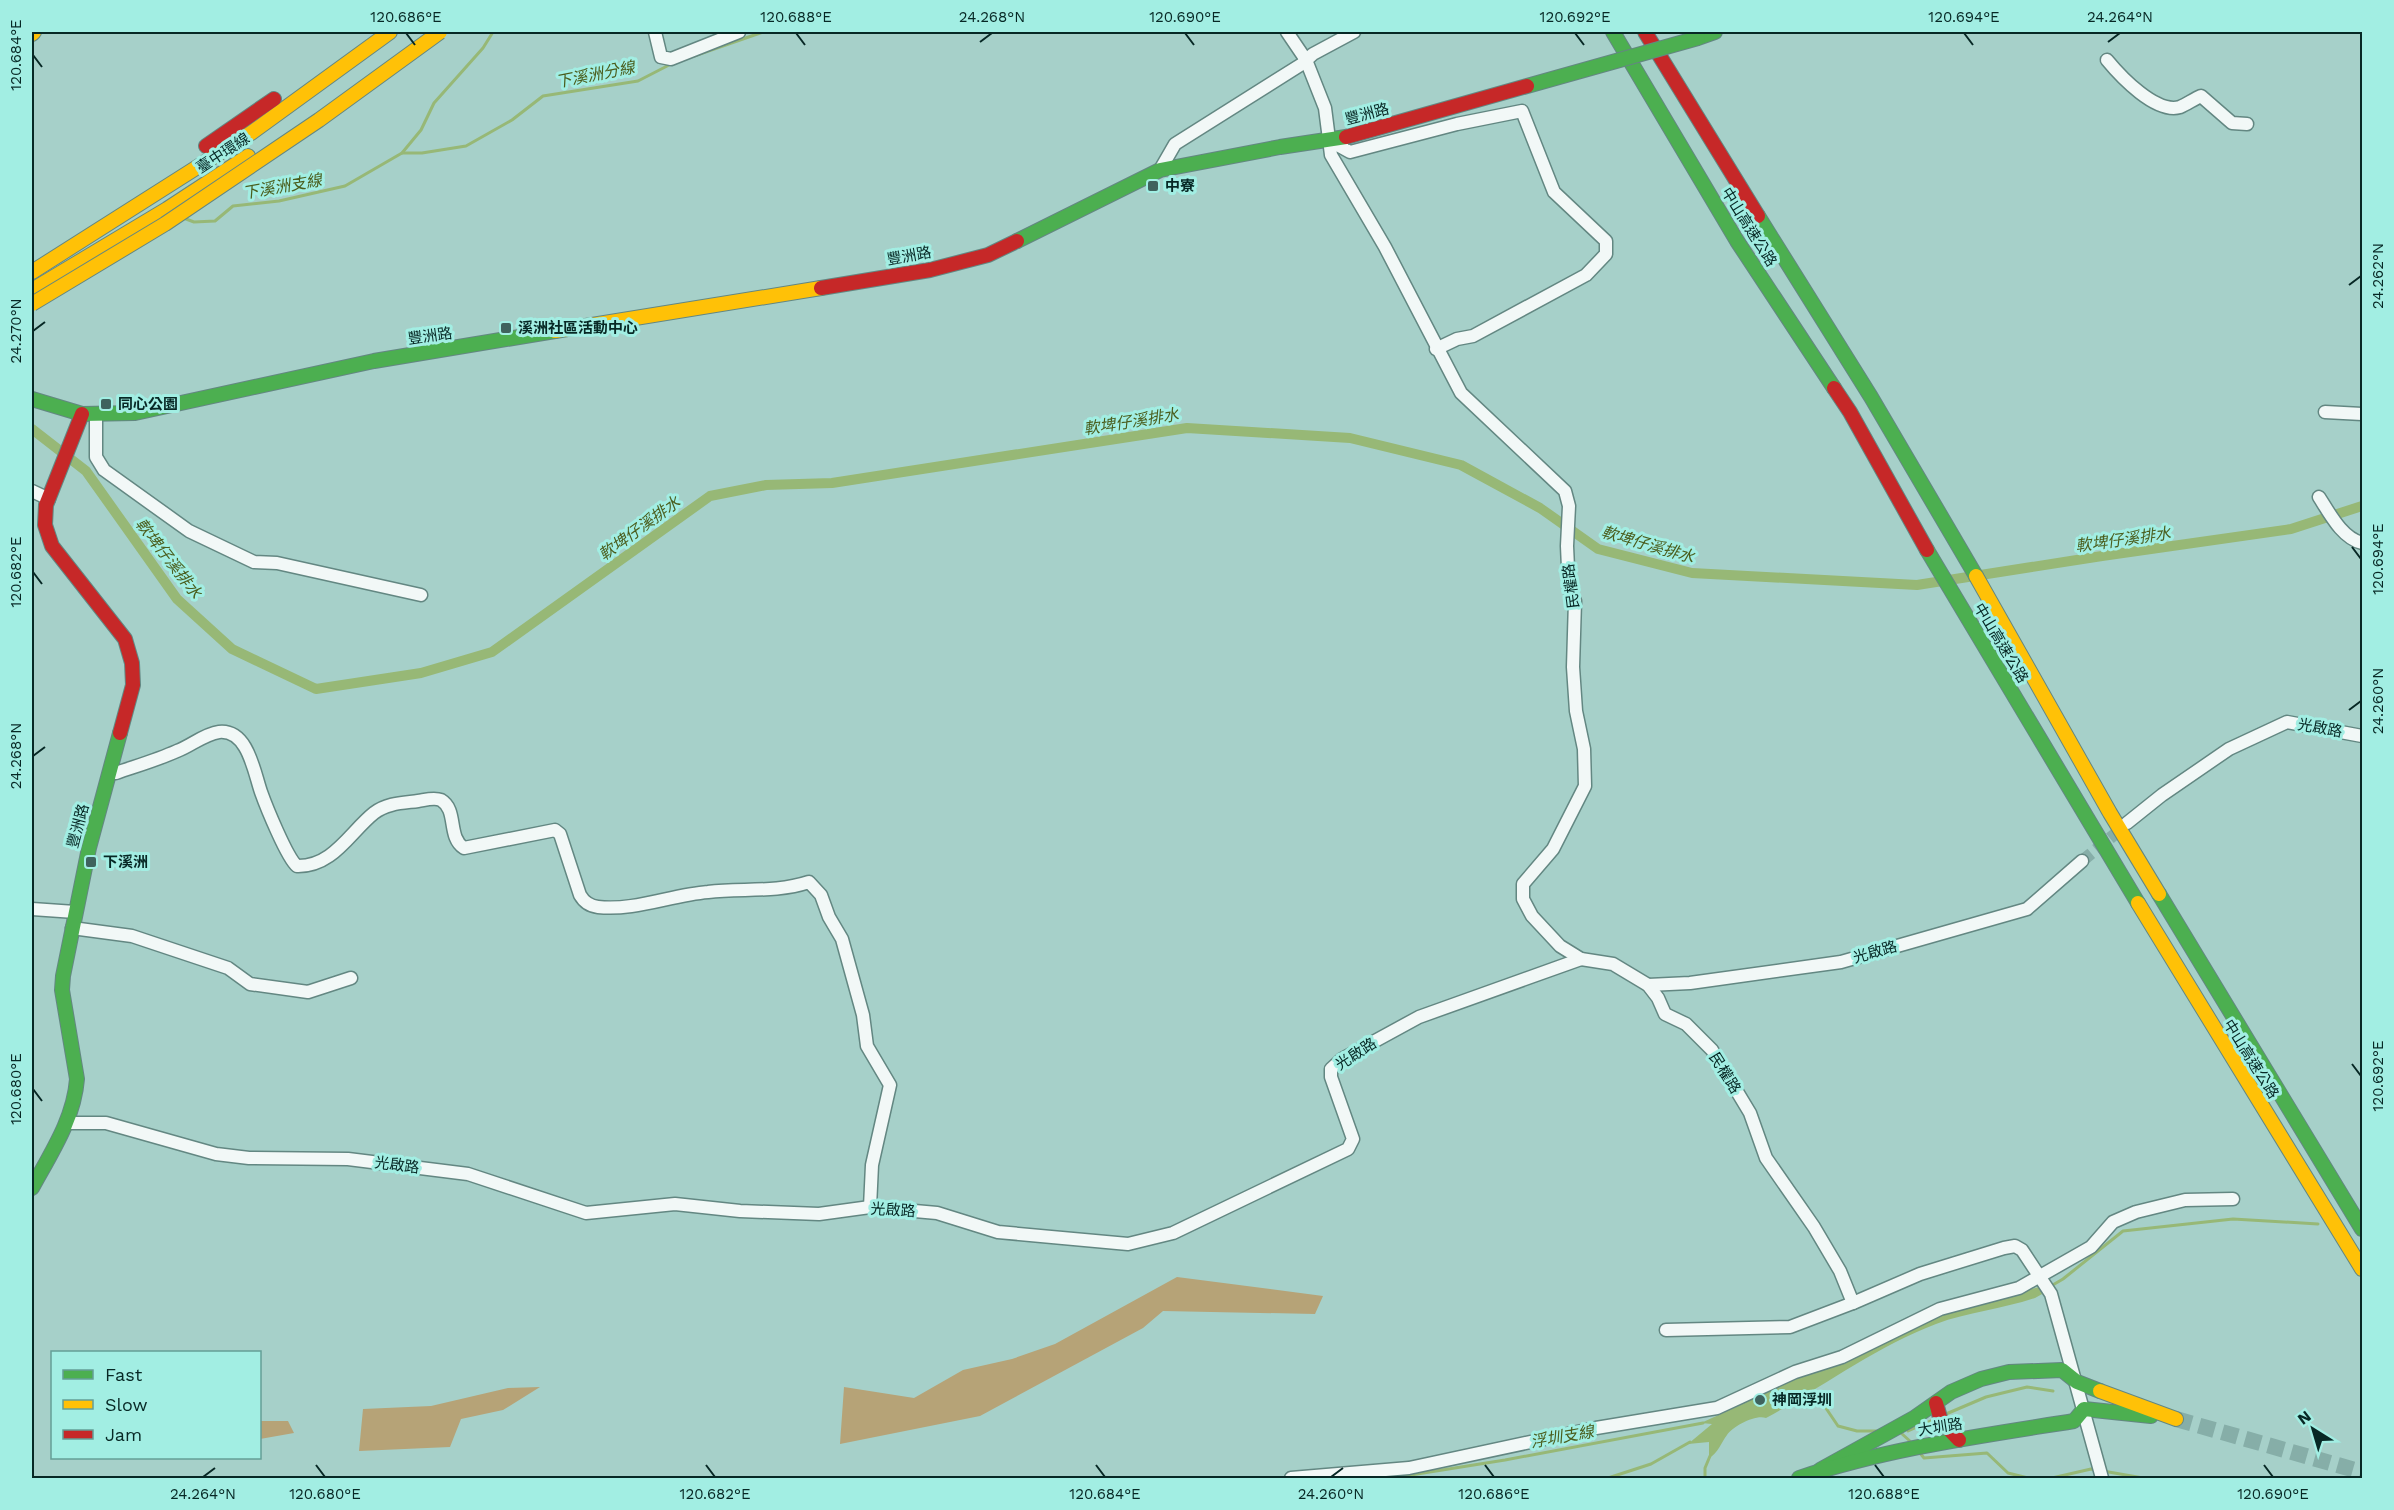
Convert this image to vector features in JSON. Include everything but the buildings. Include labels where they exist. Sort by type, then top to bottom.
[{"type":"main road","points":[[50,244],[145,187],[317,70],[367,32]]},
{"type":"main road","name":"臺中環線","points":[[32,272],[251,133],[390,32]]},
{"type":"main road","name":"臺中環線","points":[[32,290],[166,209],[308,116],[424,32]]},
{"type":"main road","points":[[32,304],[165,224],[319,120],[440,32]]},
{"type":"main road","points":[[1600,32],[1720,228],[1737,241]]},
{"type":"main road","name":"中山高速公路","points":[[1613,32],[1737,241],[1850,412],[1968,620],[2206,1018],[2362,1269]]},
{"type":"main road","name":"中山高速公路","points":[[1645,32],[1871,397],[1992,603],[2110,813],[2362,1229]]},
{"type":"main road","points":[[1661,32],[1700,103],[1742,191]]},
{"type":"main road","name":"豐洲路","points":[[32,399],[85,418],[135,413],[374,362],[930,270],[988,255],[1160,170],[1280,147],[1330,141],[1715,32]]},
{"type":"main road","name":"豐洲路","points":[[32,1188],[67,1123],[73,1104],[77,1079],[62,983],[89,848],[133,685],[131,655],[125,639],[52,546],[45,525],[45,512],[50,495],[85,418]]},
{"type":"main road","points":[[1820,1470],[1887,1432],[1938,1411],[1951,1392],[1981,1379],[2009,1372],[2062,1370],[2077,1382],[2176,1419],[2084,1409]]},
{"type":"main road","name":"大圳路","points":[[1799,1479],[1820,1470],[1917,1447],[2074,1421],[2084,1409]]},
{"type":"main road","points":[[1938,1411],[1959,1440]]},
{"type":"street","points":[[32,309],[187,210],[431,32]]},
{"type":"street","points":[[655,32],[661,57],[671,59],[739,32]]},
{"type":"street","points":[[1287,32],[1306,60],[1325,108],[1331,155],[1385,247],[1436,348],[1456,339],[1473,336],[1586,275],[1606,254],[1606,241],[1554,192],[1522,111],[1457,124],[1350,152],[1330,141]]},
{"type":"street","points":[[1160,170],[1175,144],[1313,54],[1354,32]]},
{"type":"street","points":[[2107,60],[2123,79],[2161,105],[2178,108],[2201,96],[2232,123],[2247,124]]},
{"type":"street","name":"民權路","points":[[1436,348],[1461,393],[1565,490],[1569,506],[1567,546],[1569,590],[1575,601],[1573,667],[1576,711],[1584,749],[1585,786],[1553,849],[1523,884],[1523,899],[1532,916],[1560,946],[1581,959],[1613,964],[1648,985],[1658,998],[1665,1014],[1686,1024],[1712,1050],[1750,1113],[1766,1158],[1814,1227],[1835,1262],[1853,1303]]},
{"type":"street","points":[[2325,412],[2362,414]]},
{"type":"street","points":[[85,418],[96,457],[108,474],[189,531],[254,562],[277,563],[421,595]]},
{"type":"street","points":[[32,491],[50,495]]},
{"type":"street","points":[[2319,497],[2340,528],[2353,540],[2362,543]]},
{"type":"street","name":"光啟路","points":[[2127,823],[2162,795],[2229,749],[2287,722],[2362,736]]},
{"type":"street","points":[[110,772],[116,774],[179,751],[212,734],[222,732],[231,734],[243,744],[258,777],[260,791],[287,852],[293,863],[300,866],[321,860],[333,853],[379,810],[398,802],[437,799],[444,802],[449,812],[456,842],[464,848],[555,830],[561,837],[580,895],[585,902],[593,906],[611,908],[708,892],[780,890],[809,882],[813,884],[821,895],[831,921],[842,939],[863,1015],[867,1046],[890,1085],[872,1165],[870,1207]]},
{"type":"street","name":"光啟路","points":[[1648,985],[1690,983],[1767,974],[1852,959],[2027,909],[2082,861]]},
{"type":"street","points":[[32,909],[75,912]]},
{"type":"street","points":[[72,928],[132,936],[228,968],[250,984],[308,992],[351,978]]},
{"type":"street","name":"光啟路","points":[[67,1123],[106,1123],[216,1154],[249,1158],[348,1159],[468,1174],[586,1213],[675,1204],[740,1211],[819,1214],[870,1207],[937,1213],[998,1232],[1128,1244],[1173,1233],[1348,1149],[1353,1139],[1331,1077],[1331,1069],[1342,1059],[1419,1017],[1581,959]]},
{"type":"street","points":[[1291,1479],[1408,1468],[1596,1428],[1717,1408],[1795,1372],[1842,1356],[1940,1309],[2042,1280],[2091,1247],[2114,1222],[2136,1212],[2185,1200],[2233,1199]]},
{"type":"street","points":[[1666,1330],[1791,1327],[1920,1274],[2015,1246],[2022,1250],[2052,1294],[2102,1479]]},
{"type":"shaded area","points":[[1177,1277],[1323,1296],[1315,1314],[1163,1311],[1143,1328],[980,1416],[840,1444],[844,1387],[914,1398],[963,1370],[1012,1359],[1055,1344]]},
{"type":"shaded area","points":[[2042,1286],[2044,1293],[2035,1298],[1948,1320],[1892,1344],[1766,1418],[1751,1419],[1739,1425],[1730,1432],[1717,1451],[1709,1458],[1709,1442],[1688,1444],[1712,1424],[1701,1423],[1938,1310]]},
{"type":"shaded area","points":[[540,1387],[503,1410],[461,1419],[450,1447],[359,1451],[363,1409],[431,1406],[508,1388]]},
{"type":"shaded area","points":[[261,1421],[288,1421],[294,1433],[261,1439]]},
{"type":"waterway","name":"下溪洲支線","points":[[186,219],[194,222],[215,221],[233,206],[279,201],[345,186],[402,153],[421,130],[434,103],[483,48],[493,32]]},
{"type":"waterway","name":"下溪洲分線","points":[[694,56],[763,32]]},
{"type":"waterway","name":"下溪洲分線","points":[[402,153],[422,153],[466,146],[512,120],[543,96],[638,81],[671,64]]},
{"type":"waterway","name":"軟埤仔溪排水","points":[[32,429],[86,471],[177,599],[232,649],[316,689],[421,673],[492,652],[710,496],[766,485],[832,483],[1187,428],[1350,438],[1461,465],[1540,508],[1598,549],[1692,573],[1917,585],[2291,529],[2362,506]]},
{"type":"waterway","points":[[2051,1286],[2123,1231],[2233,1219],[2318,1224]]},
{"type":"waterway","points":[[1946,1414],[1986,1397],[2027,1387],[2053,1391]]},
{"type":"waterway","points":[[1813,1389],[1838,1426],[1857,1431],[1876,1431]]},
{"type":"waterway","points":[[1908,1431],[1935,1419]]},
{"type":"waterway","name":"浮圳支線","points":[[1392,1478],[1505,1460],[1703,1423]]},
{"type":"waterway","points":[[1901,1433],[1911,1442]]},
{"type":"waterway","points":[[1608,1478],[1651,1464],[1690,1442]]},
{"type":"waterway","points":[[1919,1452],[1924,1458],[1987,1453],[2008,1473],[2028,1478]]},
{"type":"waterway","points":[[1705,1478],[1705,1468],[1710,1456]]},
{"type":"waterway","points":[[2052,1478],[2091,1469],[2097,1470]]},
{"type":"waterway","points":[[2103,1471],[2143,1478]]},
{"type":"tunnel","points":[[2082,861],[2125,826]]},
{"type":"tunnel","points":[[2176,1419],[2362,1472]]},
{"type":"traffic: fast","points":[[1613,32],[1737,241],[1834,388]]},
{"type":"traffic: fast","points":[[1698,38],[1715,32]]},
{"type":"traffic: fast","points":[[1527,86],[1698,38]]},
{"type":"traffic: fast","points":[[1017,241],[1160,170],[1346,137]]},
{"type":"traffic: fast","points":[[1758,216],[1871,397],[1976,576]]},
{"type":"traffic: fast","points":[[32,399],[82,414],[135,413],[374,361],[555,331]]},
{"type":"traffic: fast","points":[[1927,550],[2138,903]]},
{"type":"traffic: fast","points":[[32,1188],[66,1122],[75,1094],[77,1079],[62,990],[63,976],[89,848],[120,733]]},
{"type":"traffic: fast","points":[[2159,894],[2362,1229]]},
{"type":"traffic: fast","points":[[1820,1470],[1914,1418],[1951,1392],[1981,1379],[2009,1372],[2062,1370],[2077,1382],[2100,1391]]},
{"type":"traffic: fast","points":[[1799,1478],[1901,1451],[2074,1421],[2084,1409],[2151,1416]]},
{"type":"traffic: slow","points":[[32,272],[251,133],[390,32]]},
{"type":"traffic: slow","points":[[32,304],[165,224],[319,120],[440,32]]},
{"type":"traffic: slow","points":[[32,290],[167,209],[248,156]]},
{"type":"traffic: slow","points":[[555,331],[821,288]]},
{"type":"traffic: slow","points":[[1976,576],[2110,813],[2159,894]]},
{"type":"traffic: slow","points":[[2138,903],[2362,1269]]},
{"type":"traffic: slow","points":[[2100,1391],[2176,1419]]},
{"type":"traffic: jam","points":[[1645,32],[1758,216]]},
{"type":"traffic: jam","points":[[1346,137],[1527,86]]},
{"type":"traffic: jam","points":[[206,146],[274,99]]},
{"type":"traffic: jam","points":[[821,288],[930,270],[988,255],[1017,241]]},
{"type":"traffic: jam","points":[[1834,388],[1850,412],[1927,550]]},
{"type":"traffic: jam","points":[[82,414],[46,505],[45,525],[52,546],[125,639],[132,663],[133,685],[120,733]]},
{"type":"traffic: jam","points":[[1936,1403],[1941,1421],[1959,1440]]},
{"type":"place","name":"中寮","points":[[1153,186]]},
{"type":"place","name":"溪洲社區活動中心","points":[[506,328]]},
{"type":"place","name":"同心公園","points":[[106,404]]},
{"type":"place","name":"下溪洲","points":[[91,862]]},
{"type":"place","name":"神岡浮圳","points":[[1760,1400]]}]
